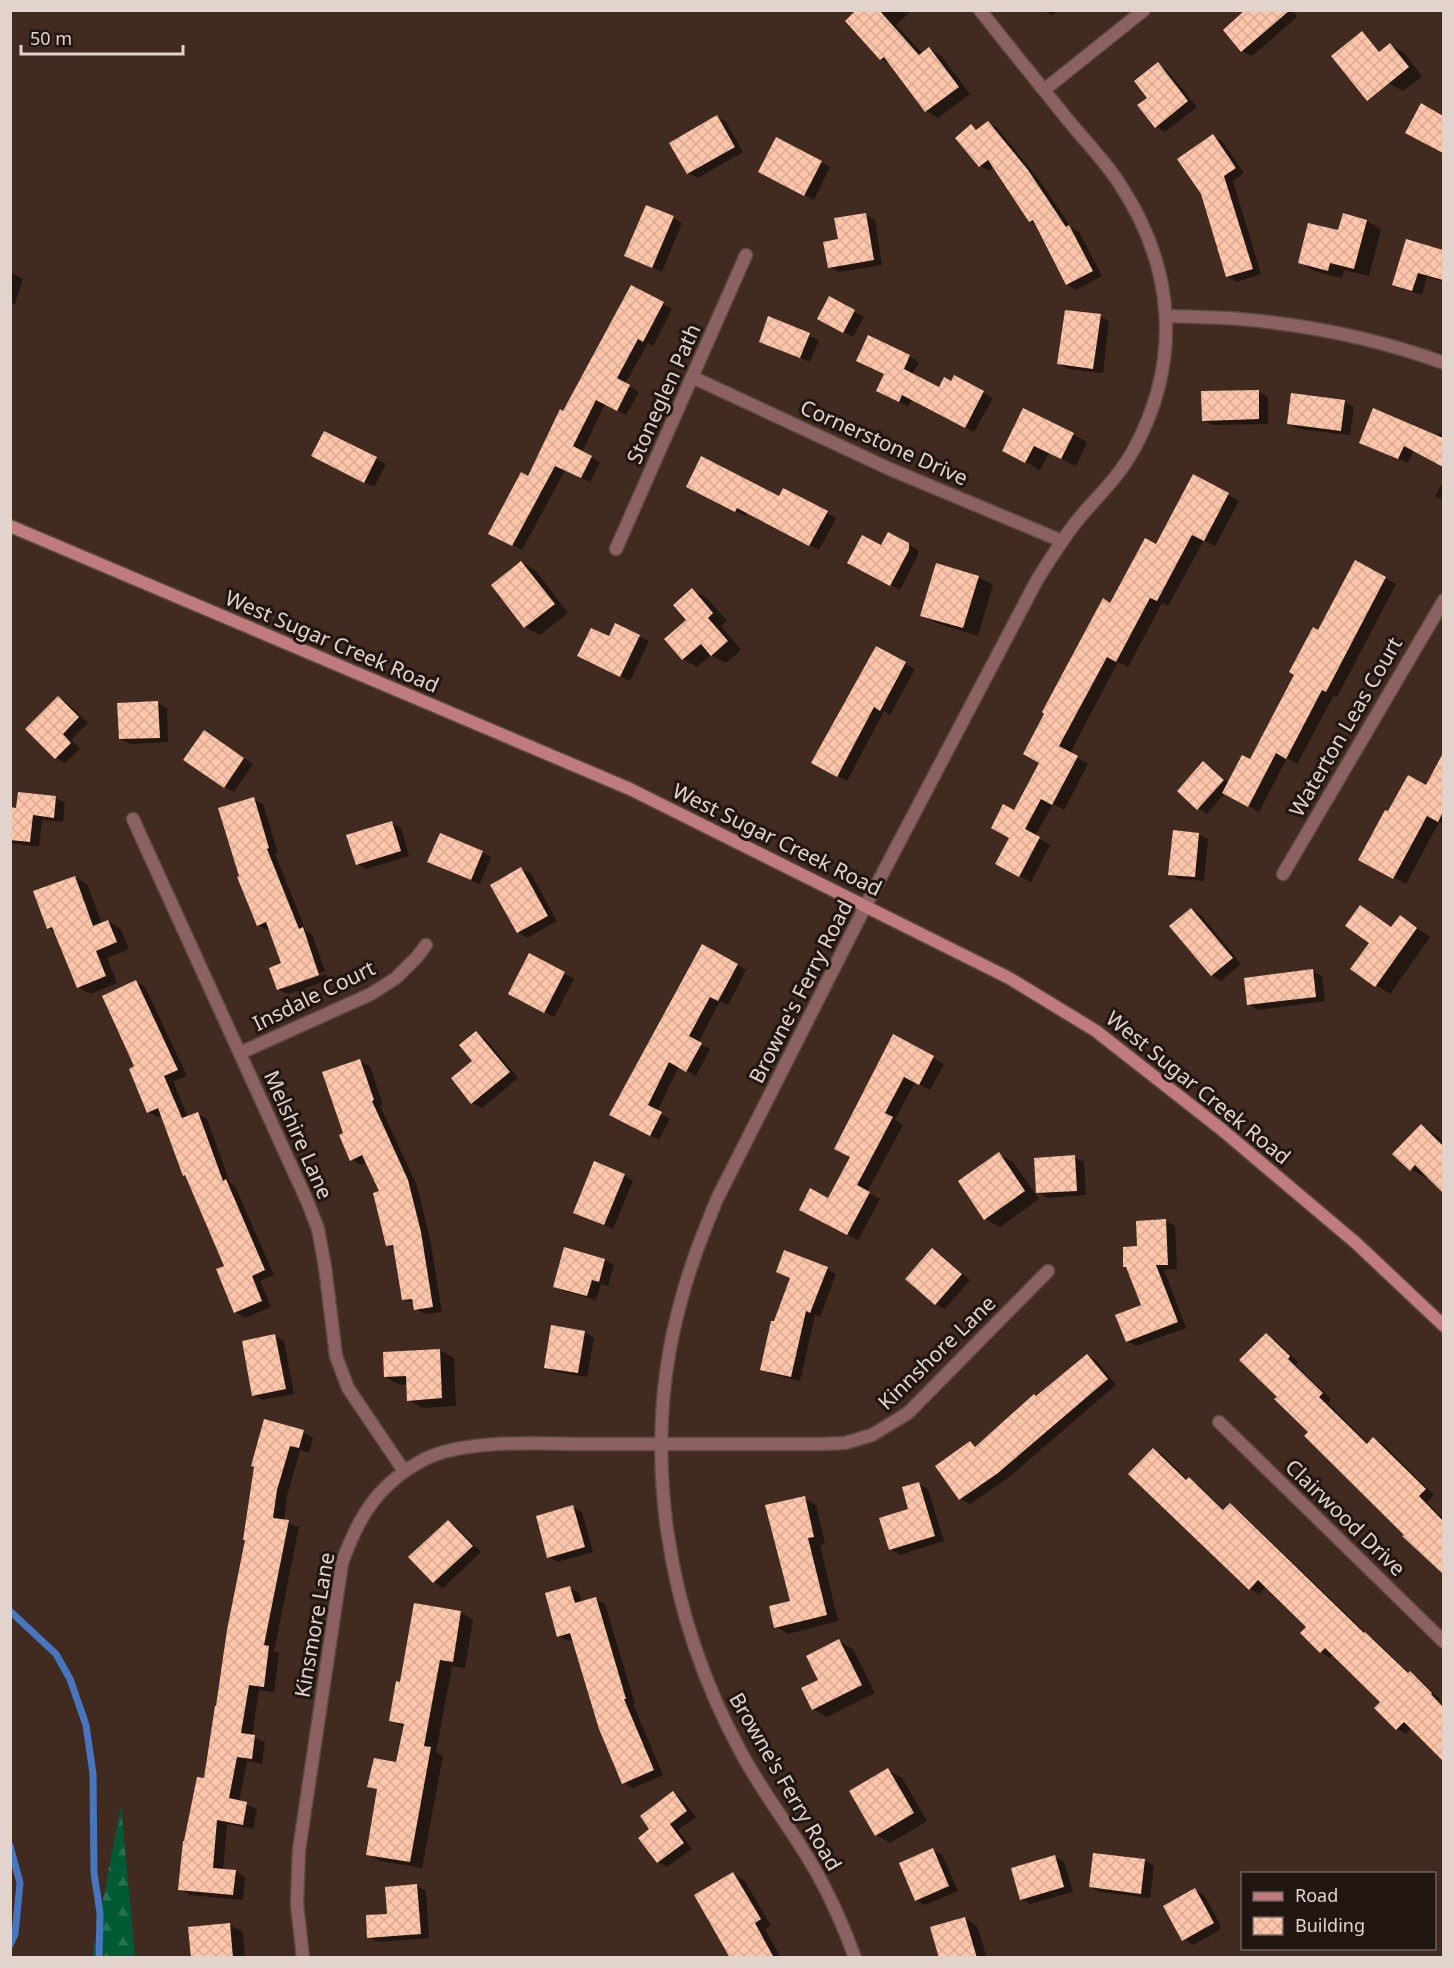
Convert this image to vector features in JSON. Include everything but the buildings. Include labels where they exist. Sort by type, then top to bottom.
[{"type":"main road","name":"West Sugar Creek Road","points":[[10,526],[630,789],[1009,978],[1096,1031],[1221,1129],[1356,1243],[1443,1326]]},
{"type":"street","name":"Browne's Ferry Road","points":[[855,1958],[841,1922],[812,1864],[744,1758],[720,1712],[699,1663],[680,1602],[669,1550],[663,1498],[663,1413],[670,1350],[681,1299],[697,1248],[717,1199],[866,905],[1037,580],[1080,517],[1110,486],[1132,453],[1157,398],[1165,362],[1166,316],[1157,259],[1140,219],[1119,183],[980,10]]},
{"type":"street","points":[[1044,90],[1144,10]]},
{"type":"street","name":"Stoneglen Path","points":[[616,549],[747,255]]},
{"type":"street","points":[[1166,316],[1239,319],[1308,327],[1375,341],[1443,363]]},
{"type":"street","name":"Cornerstone Drive","points":[[692,377],[892,470],[1062,542]]},
{"type":"street","name":"Waterton Leas Court","points":[[1283,874],[1443,600]]},
{"type":"street","name":"Melshire Lane","points":[[133,819],[318,1229],[336,1356],[348,1388],[404,1471]]},
{"type":"street","name":"Insdale Court","points":[[240,1053],[371,994],[396,978],[426,945]]},
{"type":"street","name":"Kinnshore Lane","points":[[662,1444],[845,1443],[872,1435],[908,1413],[1047,1271]]},
{"type":"street","name":"Clairwood Drive","points":[[1219,1422],[1443,1642]]},
{"type":"street","name":"Kinsmore Lane","points":[[303,1958],[297,1904],[299,1850],[342,1563],[353,1532],[370,1504],[387,1484],[404,1471],[427,1458],[467,1446],[662,1444]]},
{"type":"green space","points":[[121,1806],[135,1957],[92,1957]]},
{"type":"waterway","points":[[10,1611],[56,1654],[70,1679],[86,1725],[93,1774],[94,1873],[100,1913],[99,1958]]},
{"type":"waterway","points":[[10,1846],[20,1883],[15,1934],[10,1945]]}]
